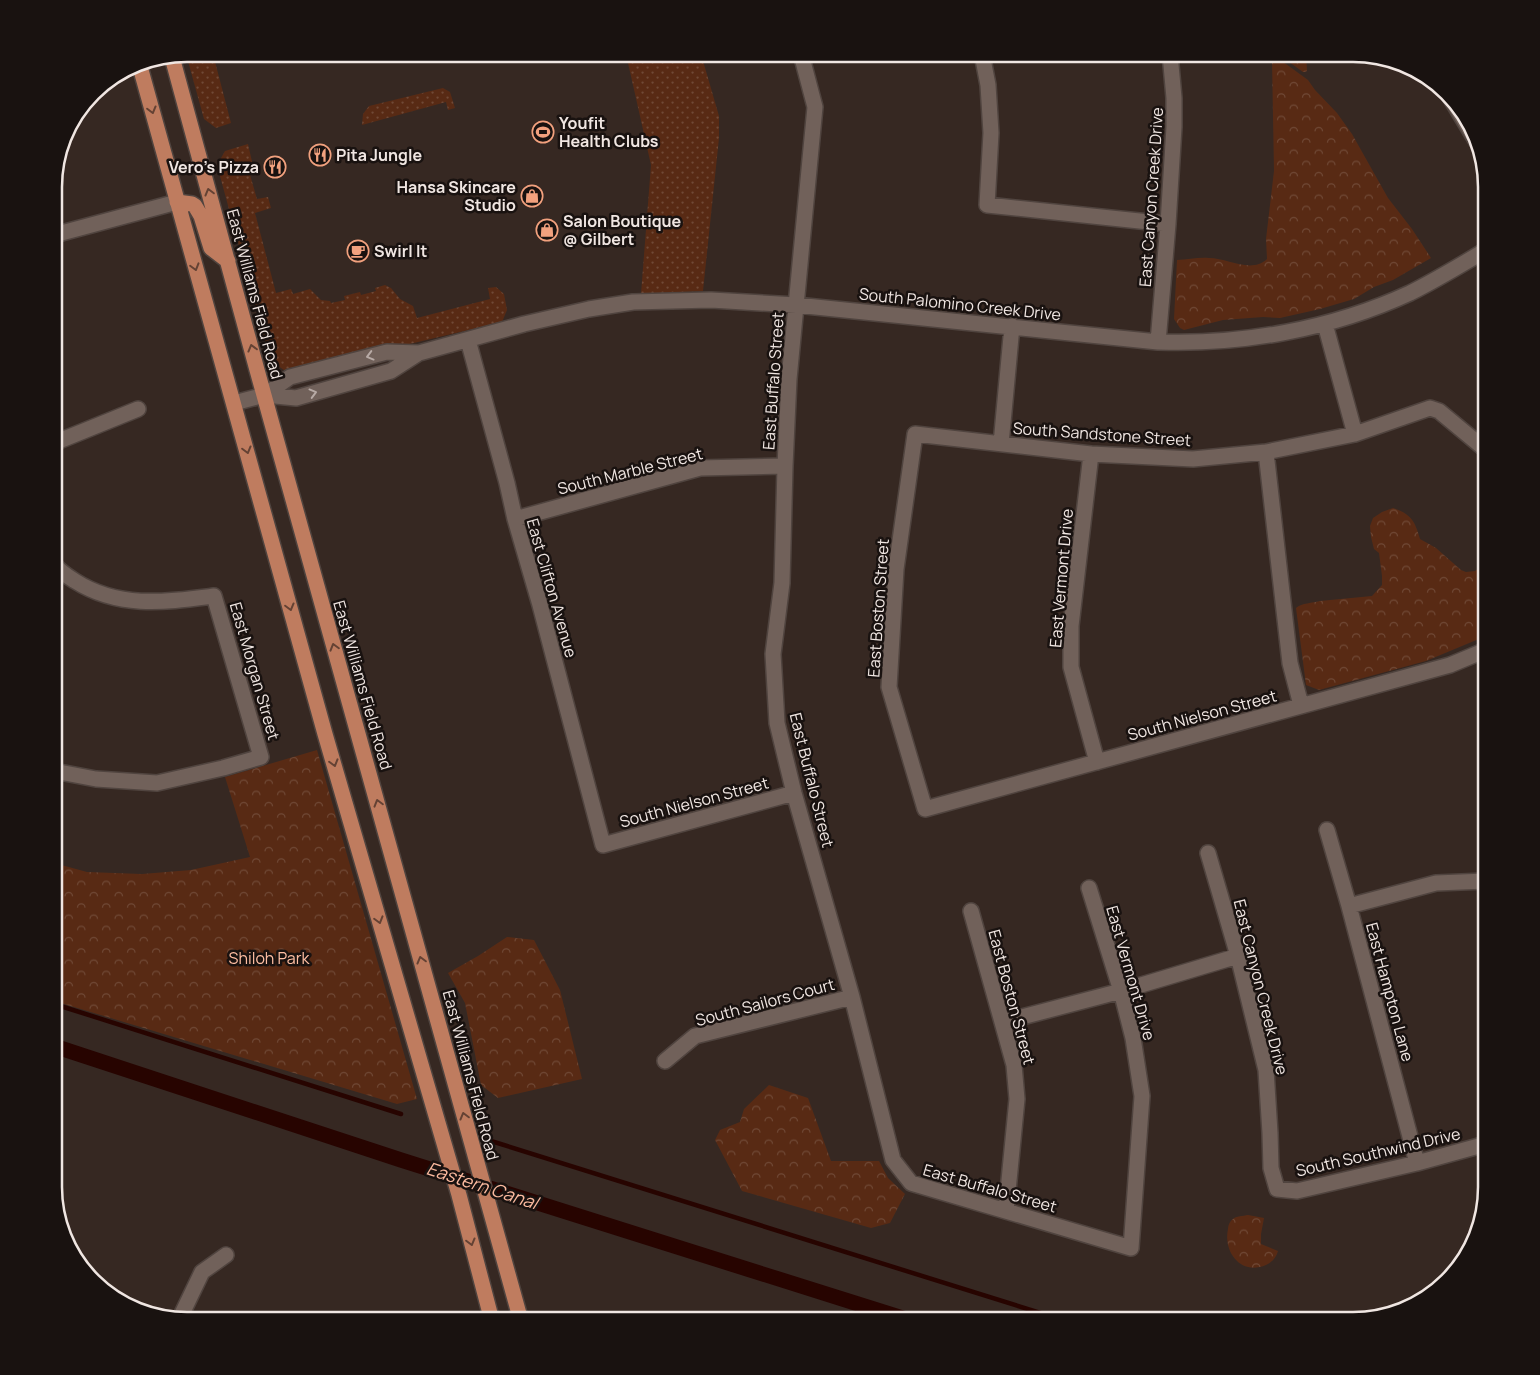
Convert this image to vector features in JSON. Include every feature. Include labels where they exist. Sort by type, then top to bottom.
[{"type":"main road","name":"East Williams Field Road","points":[[174,64],[264,396],[518,1312]]},
{"type":"main road","points":[[141,71],[325,734],[458,1194],[490,1312]]},
{"type":"main road","points":[[177,202],[196,206],[211,248],[228,261]]},
{"type":"street","name":"East Buffalo Street","points":[[803,62],[815,106],[789,379],[782,584],[773,654],[777,723],[794,793],[852,997],[893,1160],[911,1183],[1131,1248]]},
{"type":"street","points":[[984,62],[988,84],[991,133],[987,205],[1168,224]]},
{"type":"street","name":"East Canyon Creek Drive","points":[[1158,342],[1168,224],[1174,98],[1171,62]]},
{"type":"street","points":[[63,234],[177,202]]},
{"type":"street","name":"South Palomino Creek Drive","points":[[264,396],[290,377],[387,352],[419,353],[524,324],[589,309],[632,302],[711,300],[796,305],[1158,342],[1186,343],[1250,339],[1325,324],[1371,309],[1410,292],[1477,255]]},
{"type":"street","points":[[1325,324],[1355,434]]},
{"type":"street","points":[[1001,444],[1012,326]]},
{"type":"street","name":"East Clifton Avenue","points":[[468,340],[514,519],[540,605],[603,845]]},
{"type":"street","name":"South Palomino Creek Drive","points":[[264,396],[296,398],[391,372],[419,353]]},
{"type":"street","points":[[234,403],[264,396]]},
{"type":"street","name":"South Sandstone Street","points":[[915,434],[1091,454],[1193,459],[1266,452],[1355,434],[1430,408],[1439,411],[1477,443]]},
{"type":"street","points":[[63,439],[138,409]]},
{"type":"street","name":"East Boston Street","points":[[915,434],[896,568],[889,687],[925,810]]},
{"type":"street","points":[[1266,452],[1290,663],[1301,705]]},
{"type":"street","name":"East Vermont Drive","points":[[1091,454],[1071,626],[1072,666],[1097,762]]},
{"type":"street","name":"South Marble Street","points":[[514,519],[700,468],[785,466]]},
{"type":"street","name":"East Morgan Street","points":[[63,573],[89,590],[127,601],[167,602],[214,596],[261,757],[223,768],[156,783],[96,779],[63,773]]},
{"type":"street","name":"South Nielson Street","points":[[925,810],[1450,665],[1477,654]]},
{"type":"street","name":"South Nielson Street","points":[[603,845],[794,793]]},
{"type":"street","name":"East Hampton Lane","points":[[1327,830],[1417,1163]]},
{"type":"street","name":"East Canyon Creek Drive","points":[[1208,853],[1238,956],[1266,1070],[1271,1168],[1277,1189]]},
{"type":"street","points":[[1349,906],[1436,884],[1478,881]]},
{"type":"street","name":"East Vermont Drive","points":[[1089,888],[1121,991],[1133,1038],[1142,1096],[1131,1248]]},
{"type":"street","name":"East Boston Street","points":[[971,911],[1014,1065],[1017,1099],[1006,1212]]},
{"type":"street","points":[[1003,1022],[1121,991],[1238,956]]},
{"type":"street","name":"South Sailors Court","points":[[665,1061],[696,1036],[852,997]]},
{"type":"street","name":"South Southwind Drive","points":[[1277,1189],[1297,1191],[1417,1163],[1478,1146]]},
{"type":"street","points":[[183,1312],[202,1272],[226,1255]]},
{"type":"green space","points":[[1272,62],[1283,62],[1308,80],[1337,113],[1352,134],[1388,198],[1431,258],[1393,280],[1374,287],[1354,299],[1320,309],[1280,318],[1263,317],[1223,320],[1184,330],[1180,328],[1174,319],[1177,260],[1209,258],[1254,265],[1267,259],[1266,239],[1274,171]]},
{"type":"green space","points":[[1289,62],[1306,62],[1307,71],[1303,72]]},
{"type":"green space","points":[[188,63],[215,63],[231,123],[216,128],[204,119]]},
{"type":"green space","points":[[628,63],[703,63],[719,116],[719,138],[703,291],[641,294],[651,165]]},
{"type":"green space","points":[[443,88],[450,92],[455,108],[448,110],[446,102],[362,125],[363,114],[369,106]]},
{"type":"green space","points":[[248,144],[253,166],[248,168],[257,199],[268,197],[271,208],[255,213],[276,293],[291,289],[293,294],[310,289],[321,300],[330,301],[331,303],[345,300],[344,296],[360,292],[361,295],[376,291],[375,288],[385,285],[391,288],[400,299],[413,306],[417,318],[490,299],[488,288],[496,287],[504,294],[507,310],[502,322],[288,373],[270,360],[217,165],[225,151]]},
{"type":"green space","points":[[1393,508],[1404,513],[1416,527],[1420,539],[1436,548],[1461,570],[1466,572],[1477,569],[1477,640],[1426,661],[1319,690],[1306,685],[1296,608],[1304,604],[1320,601],[1372,596],[1382,585],[1379,553],[1374,549],[1370,526],[1373,518]]},
{"type":"green space","name":"Shiloh Park","points":[[317,750],[417,1099],[397,1104],[63,1004],[63,865],[87,872],[142,874],[191,870],[250,857],[225,777]]},
{"type":"green space","points":[[507,937],[534,940],[560,990],[582,1079],[498,1098],[481,1085],[465,1003],[448,973]]},
{"type":"green space","points":[[769,1085],[808,1098],[831,1161],[879,1161],[888,1178],[905,1194],[890,1223],[871,1228],[742,1191],[715,1140],[720,1130],[740,1122],[744,1109]]},
{"type":"green space","points":[[1248,1215],[1264,1218],[1261,1244],[1278,1251],[1270,1263],[1257,1268],[1242,1265],[1236,1260],[1228,1246],[1228,1226],[1230,1222],[1236,1217]]},
{"type":"waterway","points":[[63,1007],[401,1114]]},
{"type":"waterway","name":"Eastern Canal","points":[[63,1049],[401,1160],[883,1312]]},
{"type":"waterway","points":[[491,1141],[1037,1312]]},
{"type":"place","name":"Youfit Health Clubs","points":[[543,132]]},
{"type":"place","name":"Pita Jungle","points":[[320,155]]},
{"type":"place","name":"Vero’s Pizza","points":[[275,167]]},
{"type":"place","name":"Hansa Skincare Studio","points":[[532,196]]},
{"type":"place","name":"Salon Boutique @ Gilbert","points":[[547,230]]},
{"type":"place","name":"Swirl It","points":[[358,251]]}]
